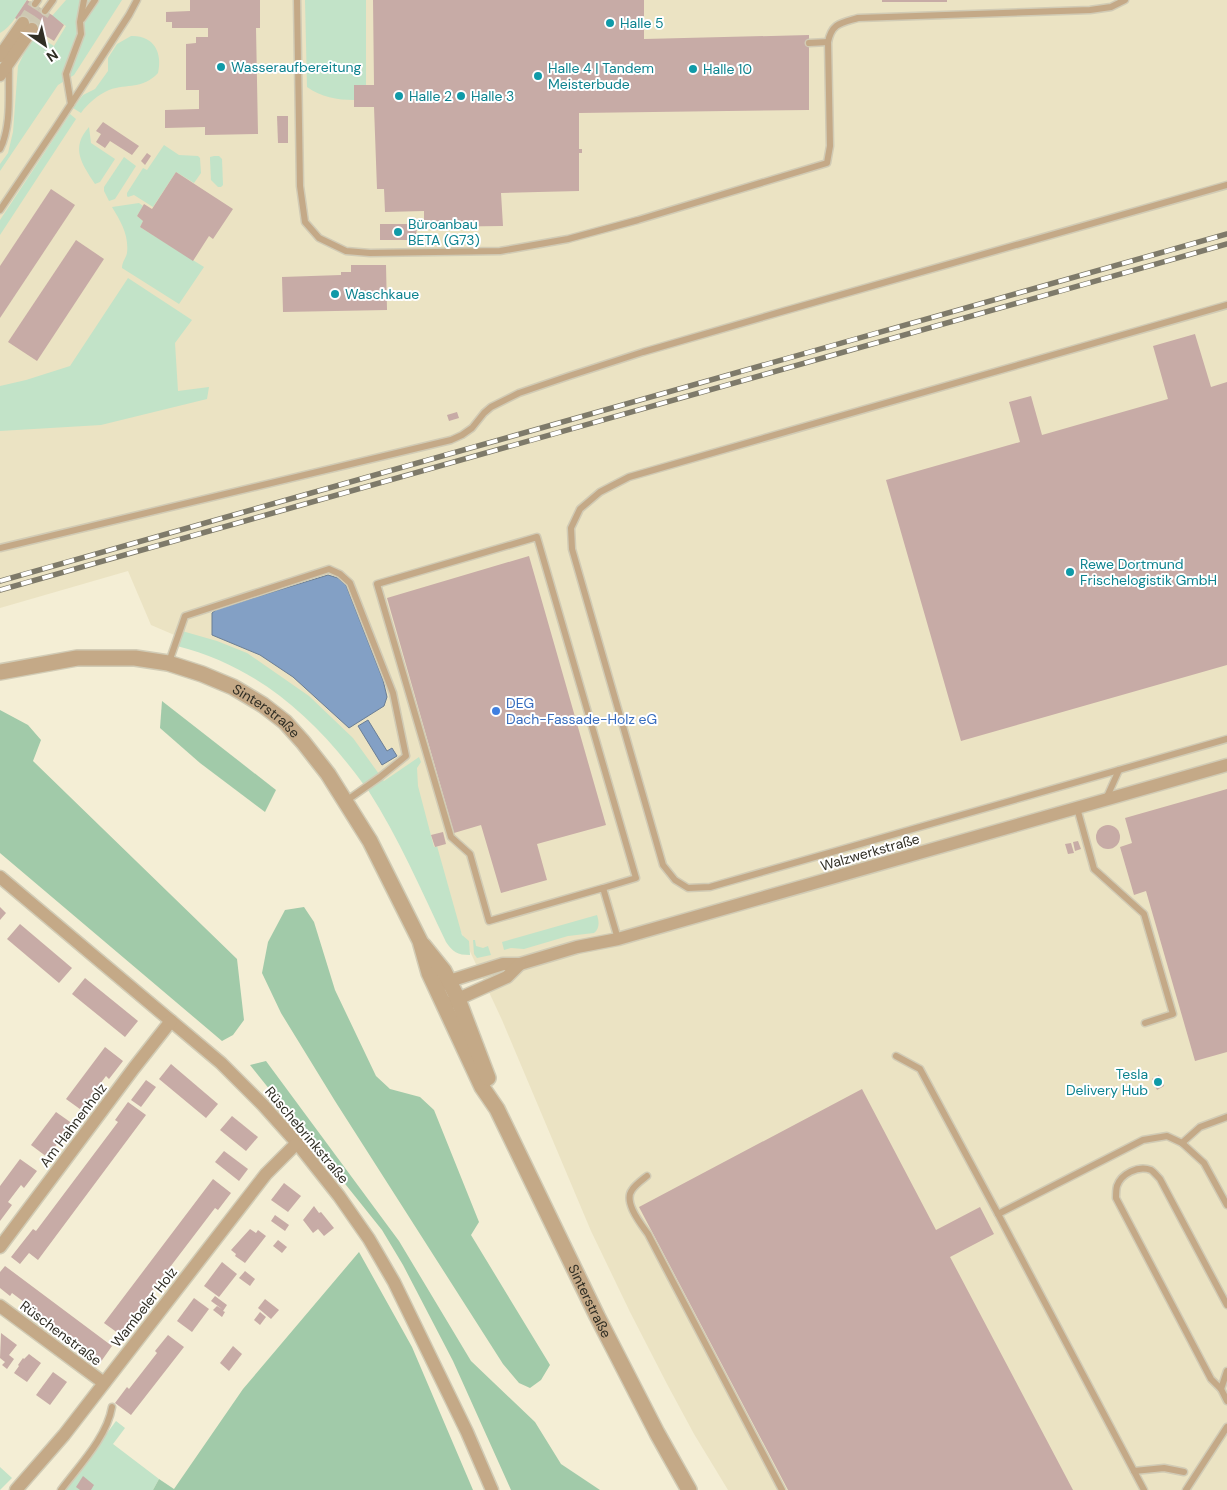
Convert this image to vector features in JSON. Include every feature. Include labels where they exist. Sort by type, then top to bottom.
[{"type":"street","points":[[0,76],[4,59],[4,46],[27,26],[4,59]]},
{"type":"street","name":"Sinterstraße","points":[[0,672],[78,658],[134,658],[168,664],[202,674],[233,687],[263,705],[284,722],[303,742],[346,801],[370,841],[420,942],[428,969],[458,1000],[490,1083],[497,1109]]},
{"type":"street","name":"Walzwerkstraße","points":[[442,983],[503,964],[520,964],[576,947],[618,939],[1227,765]]},
{"type":"street","name":"Rüschebrinkstraße","points":[[0,877],[221,1063],[297,1143],[339,1196],[394,1282],[467,1432],[492,1490]]},
{"type":"street","name":"Walzwerkstraße","points":[[444,1005],[507,977],[520,964]]},
{"type":"street","name":"Sinterstraße","points":[[442,983],[444,1005],[482,1087],[497,1109],[597,1316],[657,1433],[689,1490]]},
{"type":"street","name":"Am Hahnenholz","points":[[0,1247],[171,1021]]},
{"type":"street","name":"Wambeler Holz","points":[[16,1490],[64,1436],[266,1174],[297,1143]]},
{"type":"street","name":"Rüschenstraße","points":[[0,1306],[104,1383]]},
{"type":"lane","points":[[45,11],[53,0]]},
{"type":"lane","points":[[71,104],[66,74],[80,34],[84,0]]},
{"type":"lane","points":[[80,22],[95,0]]},
{"type":"lane","points":[[0,210],[71,104],[137,0]]},
{"type":"lane","points":[[297,0],[300,186],[305,222],[318,238],[346,251],[362,252],[500,251],[568,239],[827,163],[830,146],[828,42],[830,31],[839,23],[858,18],[1090,10],[1111,8],[1125,0]]},
{"type":"lane","points":[[809,43],[828,42]]},
{"type":"lane","points":[[0,149],[3,143],[8,116],[4,59]]},
{"type":"lane","points":[[0,548],[451,440],[472,428],[491,407],[519,393],[569,376],[643,352],[784,311],[1227,186]]},
{"type":"lane","points":[[1227,305],[629,477],[600,492],[580,509],[571,528],[572,549],[663,865],[675,880],[688,888],[710,887],[1227,739]]},
{"type":"lane","points":[[537,537],[636,878],[603,888],[489,921],[470,854],[451,837],[377,584],[537,537]]},
{"type":"lane","points":[[168,664],[185,616],[329,569],[340,574],[350,583],[393,693],[406,756],[346,801]]},
{"type":"lane","points":[[1105,800],[1120,770]]},
{"type":"lane","points":[[1077,808],[1094,869],[1144,914],[1173,1014],[1146,1023]]},
{"type":"lane","points":[[603,888],[618,939]]},
{"type":"lane","points":[[896,1056],[920,1069],[1144,1490]]},
{"type":"lane","points":[[1182,1143],[1200,1127],[1227,1117]]},
{"type":"lane","points":[[998,1214],[1143,1140],[1167,1136],[1182,1143],[1204,1163],[1227,1206]]},
{"type":"lane","points":[[1227,1305],[1160,1179],[1152,1171],[1140,1168],[1130,1172],[1120,1180],[1116,1188],[1116,1198],[1211,1379],[1227,1401]]},
{"type":"lane","points":[[647,1176],[631,1190],[629,1195],[631,1206],[648,1234],[782,1490]]},
{"type":"lane","points":[[1220,1389],[1227,1371]]},
{"type":"lane","points":[[61,1490],[104,1432],[112,1407]]},
{"type":"lane","points":[[1186,1490],[1227,1427]]},
{"type":"lane","points":[[1134,1472],[1164,1468],[1184,1472]]},
{"type":"shaded area","points":[[0,0],[1227,0],[1227,1490],[728,1490],[694,1434],[667,1384],[591,1231],[502,1020],[405,812],[335,736],[270,676],[151,625],[128,571],[0,608]]},
{"type":"green space","points":[[0,0],[27,0],[12,23],[0,33]]},
{"type":"green space","points":[[66,0],[122,0],[74,75],[58,85],[0,171],[0,164],[8,153],[13,132],[18,66],[35,34],[54,46],[66,26],[52,16]]},
{"type":"green space","points":[[305,0],[366,0],[366,85],[354,85],[354,100],[329,97],[307,87]]},
{"type":"green space","points":[[131,36],[145,38],[155,46],[159,58],[158,73],[146,82],[105,92],[90,103],[81,113],[73,108],[83,95],[95,89],[108,71],[108,58],[117,44]]},
{"type":"green space","points":[[70,114],[76,119],[0,235],[0,220]]},
{"type":"green space","points":[[89,127],[91,143],[115,159],[100,182],[95,184],[82,163],[79,149],[83,135]]},
{"type":"green space","points":[[164,145],[179,155],[198,156],[200,158],[201,173],[194,183],[176,172],[153,207],[134,195],[128,197],[127,193],[143,168],[147,170]]},
{"type":"green space","points":[[219,156],[222,159],[223,185],[221,187],[218,187],[211,180],[210,157]]},
{"type":"green space","points":[[124,157],[136,166],[115,199],[109,201],[104,187]]},
{"type":"green space","points":[[139,203],[143,206],[137,216],[143,221],[140,227],[204,267],[179,304],[122,268],[127,253],[127,240],[121,223],[112,207]]},
{"type":"green space","points":[[128,278],[192,320],[175,343],[178,391],[209,387],[207,399],[101,425],[0,431],[0,386],[70,366]]},
{"type":"green space","points":[[182,631],[217,641],[247,653],[309,696],[353,738],[379,774],[364,785],[326,738],[283,698],[234,667],[207,655],[177,646]]},
{"type":"green space","points":[[162,701],[276,790],[265,812],[200,763],[160,728]]},
{"type":"green space","points":[[0,710],[28,725],[41,740],[33,761],[237,959],[244,1020],[233,1035],[222,1041],[0,853]]},
{"type":"green space","points":[[419,757],[421,762],[417,768],[418,786],[434,847],[437,846],[462,935],[469,941],[470,955],[456,952],[446,942],[400,845],[368,790]]},
{"type":"green space","points":[[304,907],[314,922],[335,990],[376,1076],[390,1089],[420,1097],[434,1110],[479,1222],[471,1235],[550,1365],[541,1380],[530,1388],[519,1383],[503,1364],[335,1101],[281,1013],[262,973],[268,942],[285,910]]},
{"type":"green space","points":[[597,915],[598,924],[594,933],[568,936],[524,949],[511,948],[504,950],[502,942]]},
{"type":"green space","points":[[473,940],[475,940],[476,946],[483,948],[488,946],[491,955],[477,958],[474,954]]},
{"type":"green space","points":[[266,1061],[399,1241],[471,1361],[535,1422],[561,1464],[600,1490],[511,1490],[453,1361],[403,1265],[382,1230],[250,1065]]},
{"type":"green space","points":[[359,1252],[412,1347],[473,1490],[153,1490],[159,1479],[174,1489],[243,1389]]},
{"type":"green space","points":[[116,1421],[125,1428],[113,1444],[159,1479],[153,1490],[65,1490]]},
{"type":"green space","points":[[0,1467],[12,1478],[0,1490]]},
{"type":"water","points":[[328,575],[338,578],[346,585],[383,680],[387,697],[384,706],[349,728],[293,677],[260,655],[212,635],[212,613],[217,609]]},
{"type":"water","points":[[368,720],[387,751],[392,748],[397,756],[382,765],[358,726]]},
{"type":"building","points":[[27,0],[52,15],[64,25],[54,41],[15,18]]},
{"type":"building","name":"Wasseraufbereitung","points":[[190,0],[260,0],[260,28],[256,28],[258,134],[205,135],[205,127],[165,128],[165,110],[199,109],[199,90],[186,90],[186,44],[196,43],[196,37],[208,37],[208,28],[172,28],[172,22],[166,22],[166,12],[190,11]]},
{"type":"building","points":[[373,0],[644,0],[644,39],[809,35],[809,110],[579,113],[579,149],[582,149],[582,153],[579,153],[579,191],[501,193],[503,226],[424,227],[424,211],[385,212],[384,189],[377,189],[374,107],[354,107],[354,85],[374,85]]},
{"type":"building","points":[[882,0],[947,0],[947,2],[882,2]]},
{"type":"building","points":[[277,116],[288,116],[288,143],[278,143]]},
{"type":"building","points":[[103,122],[139,146],[132,155],[110,141],[105,148],[96,142],[101,134],[96,131]]},
{"type":"building","points":[[147,153],[151,156],[145,165],[141,161]]},
{"type":"building","points":[[176,172],[233,209],[213,239],[209,236],[193,261],[140,227],[143,221],[137,216],[144,204],[152,209]]},
{"type":"building","points":[[51,189],[75,205],[0,318],[0,266]]},
{"type":"building","name":"Büroanbau BETA (G73)","points":[[380,224],[417,224],[416,240],[380,240]]},
{"type":"building","points":[[76,240],[104,259],[37,361],[8,342]]},
{"type":"building","name":"Waschkaue","points":[[351,265],[386,265],[387,310],[283,312],[282,277],[341,275],[341,272],[351,272]]},
{"type":"building","name":"Rewe Dortmund Frischelogistik GmbH","points":[[1195,334],[1211,387],[1227,382],[1227,665],[961,741],[886,480],[1020,442],[1009,402],[1031,396],[1042,435],[1168,399],[1153,346]]},
{"type":"building","points":[[457,412],[459,418],[449,421],[447,415]]},
{"type":"building","name":"DEG Dach-Fassade-Holz eG","points":[[529,556],[606,825],[537,844],[547,880],[501,893],[481,825],[454,833],[387,598]]},
{"type":"building","points":[[1227,789],[1227,1052],[1195,1061],[1146,891],[1134,895],[1120,847],[1132,843],[1125,818]]},
{"type":"building","points":[[1108,825],[1113,826],[1119,832],[1119,842],[1113,848],[1108,849],[1103,848],[1097,842],[1096,837],[1097,832],[1103,826]]},
{"type":"building","points":[[443,832],[446,844],[435,847],[431,835]]},
{"type":"building","points":[[1078,841],[1081,849],[1075,851],[1073,842]]},
{"type":"building","points":[[1071,843],[1074,853],[1068,854],[1065,844]]},
{"type":"building","points":[[0,907],[6,913],[0,920]]},
{"type":"building","points":[[20,924],[72,968],[59,983],[7,939]]},
{"type":"building","points":[[85,978],[138,1021],[125,1037],[72,994]]},
{"type":"building","points":[[105,1047],[123,1061],[109,1079],[106,1076],[94,1092],[98,1094],[84,1112],[66,1099]]},
{"type":"building","points":[[171,1064],[218,1104],[206,1118],[159,1079]]},
{"type":"building","name":"Tesla Delivery Hub","points":[[1159,1075],[1164,1086],[1157,1090],[1152,1079]]},
{"type":"building","points":[[146,1080],[156,1087],[141,1107],[131,1100]]},
{"type":"building","points":[[862,1089],[936,1230],[980,1207],[994,1234],[950,1257],[1073,1490],[788,1490],[639,1207]]},
{"type":"building","points":[[128,1102],[146,1115],[38,1260],[29,1253],[20,1264],[11,1257],[33,1229],[36,1231],[118,1122],[115,1120]]},
{"type":"building","points":[[56,1112],[73,1124],[47,1157],[31,1145]]},
{"type":"building","points":[[232,1116],[258,1137],[246,1151],[220,1130]]},
{"type":"building","points":[[224,1151],[248,1169],[239,1181],[215,1162]]},
{"type":"building","points":[[20,1159],[37,1171],[24,1188],[21,1185],[8,1202],[12,1205],[0,1221],[0,1186]]},
{"type":"building","points":[[213,1179],[231,1193],[218,1210],[215,1208],[132,1317],[135,1319],[122,1336],[104,1323]]},
{"type":"building","points":[[284,1183],[301,1196],[288,1212],[271,1200]]},
{"type":"building","points":[[314,1206],[334,1228],[324,1236],[318,1229],[313,1233],[303,1220]]},
{"type":"building","points":[[275,1215],[289,1225],[285,1231],[271,1221]]},
{"type":"building","points":[[250,1229],[256,1233],[258,1230],[266,1236],[245,1263],[235,1256],[236,1254],[231,1250]]},
{"type":"building","points":[[278,1240],[287,1247],[282,1253],[273,1246]]},
{"type":"building","points":[[222,1262],[237,1274],[219,1297],[204,1286]]},
{"type":"building","points":[[5,1266],[112,1346],[100,1363],[82,1350],[84,1347],[12,1293],[10,1296],[0,1288],[0,1272]]},
{"type":"building","points":[[245,1271],[255,1279],[250,1286],[239,1278]]},
{"type":"building","points":[[215,1296],[227,1305],[222,1317],[213,1310],[217,1306],[222,1309],[211,1301]]},
{"type":"building","points":[[194,1298],[209,1309],[192,1332],[177,1321]]},
{"type":"building","points":[[265,1299],[279,1310],[271,1319],[258,1308]]},
{"type":"building","points":[[260,1312],[266,1317],[260,1325],[254,1320]]},
{"type":"building","points":[[1,1333],[17,1345],[9,1355],[14,1359],[7,1369],[2,1365],[5,1362],[0,1358]]},
{"type":"building","points":[[168,1335],[184,1347],[131,1415],[115,1403],[127,1387],[129,1389],[157,1353],[155,1351]]},
{"type":"building","points":[[233,1346],[242,1354],[229,1371],[220,1363]]},
{"type":"building","points":[[29,1354],[41,1363],[27,1382],[14,1373],[23,1358]]},
{"type":"building","points":[[53,1372],[67,1382],[50,1405],[36,1395]]},
{"type":"building","points":[[83,1476],[94,1485],[91,1490],[80,1490],[76,1487]]},
{"type":"tunnel","points":[[23,23],[35,4]]},
{"type":"tunnel","points":[[32,29],[45,11]]},
{"type":"railway","points":[[0,581],[1227,234]]},
{"type":"railway","points":[[0,590],[1227,244]]},
{"type":"place","name":"Halle 5","points":[[610,23]]},
{"type":"place","name":"Wasseraufbereitung","points":[[221,67]]},
{"type":"place","name":"Halle 10","points":[[693,69]]},
{"type":"place","name":"Halle 4 | Tandem Meisterbude","points":[[538,76]]},
{"type":"place","name":"Halle 2","points":[[399,96]]},
{"type":"place","name":"Halle 3","points":[[461,96]]},
{"type":"place","name":"Büroanbau BETA (G73)","points":[[398,232]]},
{"type":"place","name":"Waschkaue","points":[[335,294]]},
{"type":"place","name":"Rewe Dortmund Frischelogistik GmbH","points":[[1070,572]]},
{"type":"place","name":"DEG Dach-Fassade-Holz eG","points":[[496,711]]},
{"type":"place","name":"Tesla Delivery Hub","points":[[1158,1082]]}]
